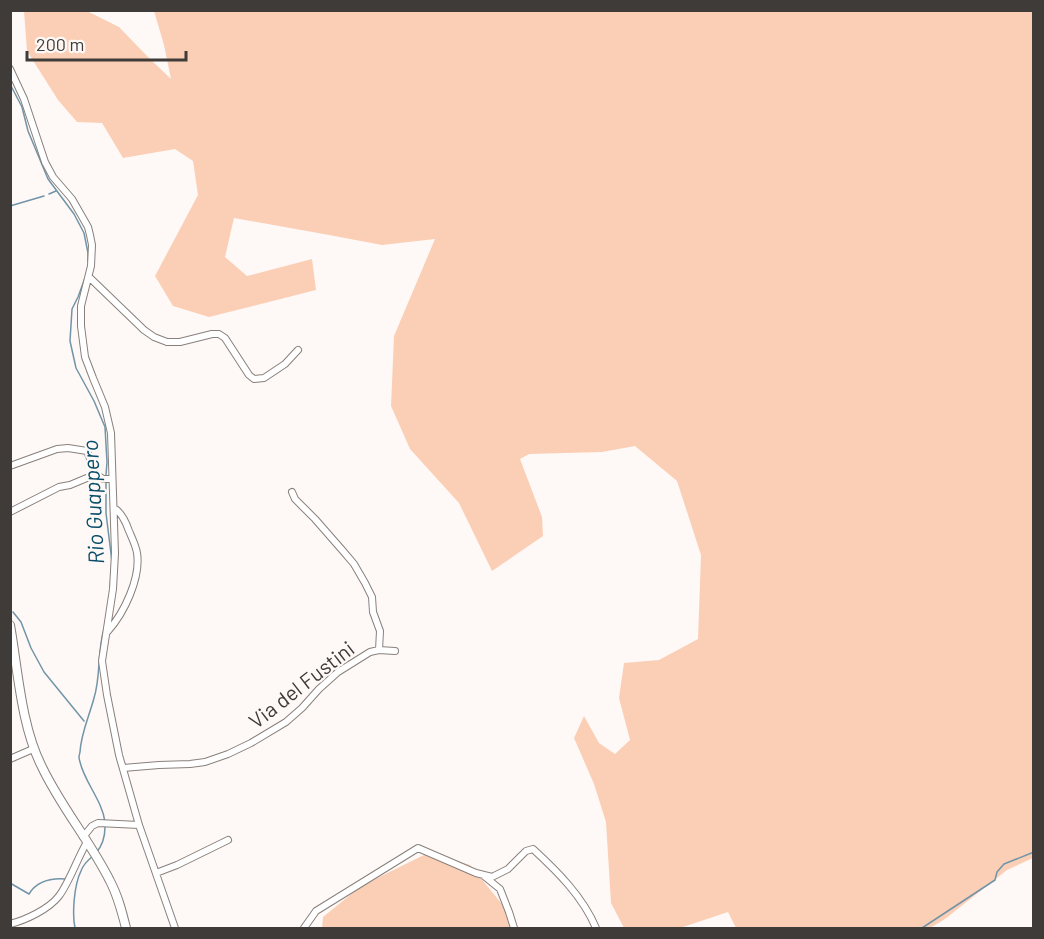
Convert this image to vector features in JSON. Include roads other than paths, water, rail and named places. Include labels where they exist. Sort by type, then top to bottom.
[{"type":"main road","points":[[10,625],[27,727],[33,749],[116,893],[126,928]]},
{"type":"street","points":[[10,69],[24,99],[45,162],[88,226],[92,245],[91,266],[81,306],[81,326],[85,357],[110,422],[108,479],[114,508],[113,589],[102,661],[123,768],[139,825],[176,928]]},
{"type":"street","points":[[89,277],[154,337],[167,342],[180,342],[219,334],[225,338],[254,379],[264,378],[285,364],[298,350]]},
{"type":"street","points":[[10,466],[57,449],[68,448],[87,451],[96,474]]},
{"type":"street","points":[[10,512],[59,487],[96,474],[108,479]]},
{"type":"street","points":[[292,492],[296,500],[354,564],[365,583],[372,597],[372,608],[380,631],[379,650]]},
{"type":"street","points":[[107,632],[121,614],[135,583],[136,574],[137,553],[127,526],[120,513],[114,508]]},
{"type":"street","name":"Via del Fustini","points":[[123,768],[177,766],[205,762],[228,754],[286,722],[339,672],[370,652],[394,651]]},
{"type":"street","points":[[10,759],[33,749]]},
{"type":"street","points":[[10,924],[26,920],[59,896],[92,826],[98,823],[139,825]]},
{"type":"street","points":[[156,873],[228,840]]},
{"type":"street","points":[[304,928],[316,911],[418,848],[492,877],[508,868],[526,851],[533,849],[572,889],[596,928]]},
{"type":"street","points":[[482,875],[500,890],[514,928]]},
{"type":"waterway","name":"Rio Guappero","points":[[10,84],[22,107],[28,131],[48,179],[74,214],[84,233],[88,262]]},
{"type":"waterway","points":[[49,194],[56,191]]},
{"type":"waterway","points":[[10,206],[44,196]]},
{"type":"waterway","name":"Rio Guappero","points":[[85,278],[72,309],[70,341],[76,368],[105,427],[106,475]]},
{"type":"waterway","name":"Rio Guappero","points":[[106,480],[106,513],[112,562]]},
{"type":"waterway","name":"Rio Guappero","points":[[110,592],[111,573]]},
{"type":"waterway","points":[[13,612],[21,622],[44,672],[84,721]]},
{"type":"waterway","name":"Rio Guappero","points":[[104,629],[96,690],[79,758],[82,770],[101,806],[105,822]]},
{"type":"waterway","name":"Rio Guappero","points":[[96,853],[103,841],[105,827]]},
{"type":"waterway","points":[[922,928],[995,880],[997,872],[1004,864],[1034,852]]},
{"type":"waterway","name":"Rio Guappero","points":[[75,928],[75,891],[83,867],[93,856]]},
{"type":"waterway","points":[[10,883],[29,894],[44,881],[65,879]]}]
